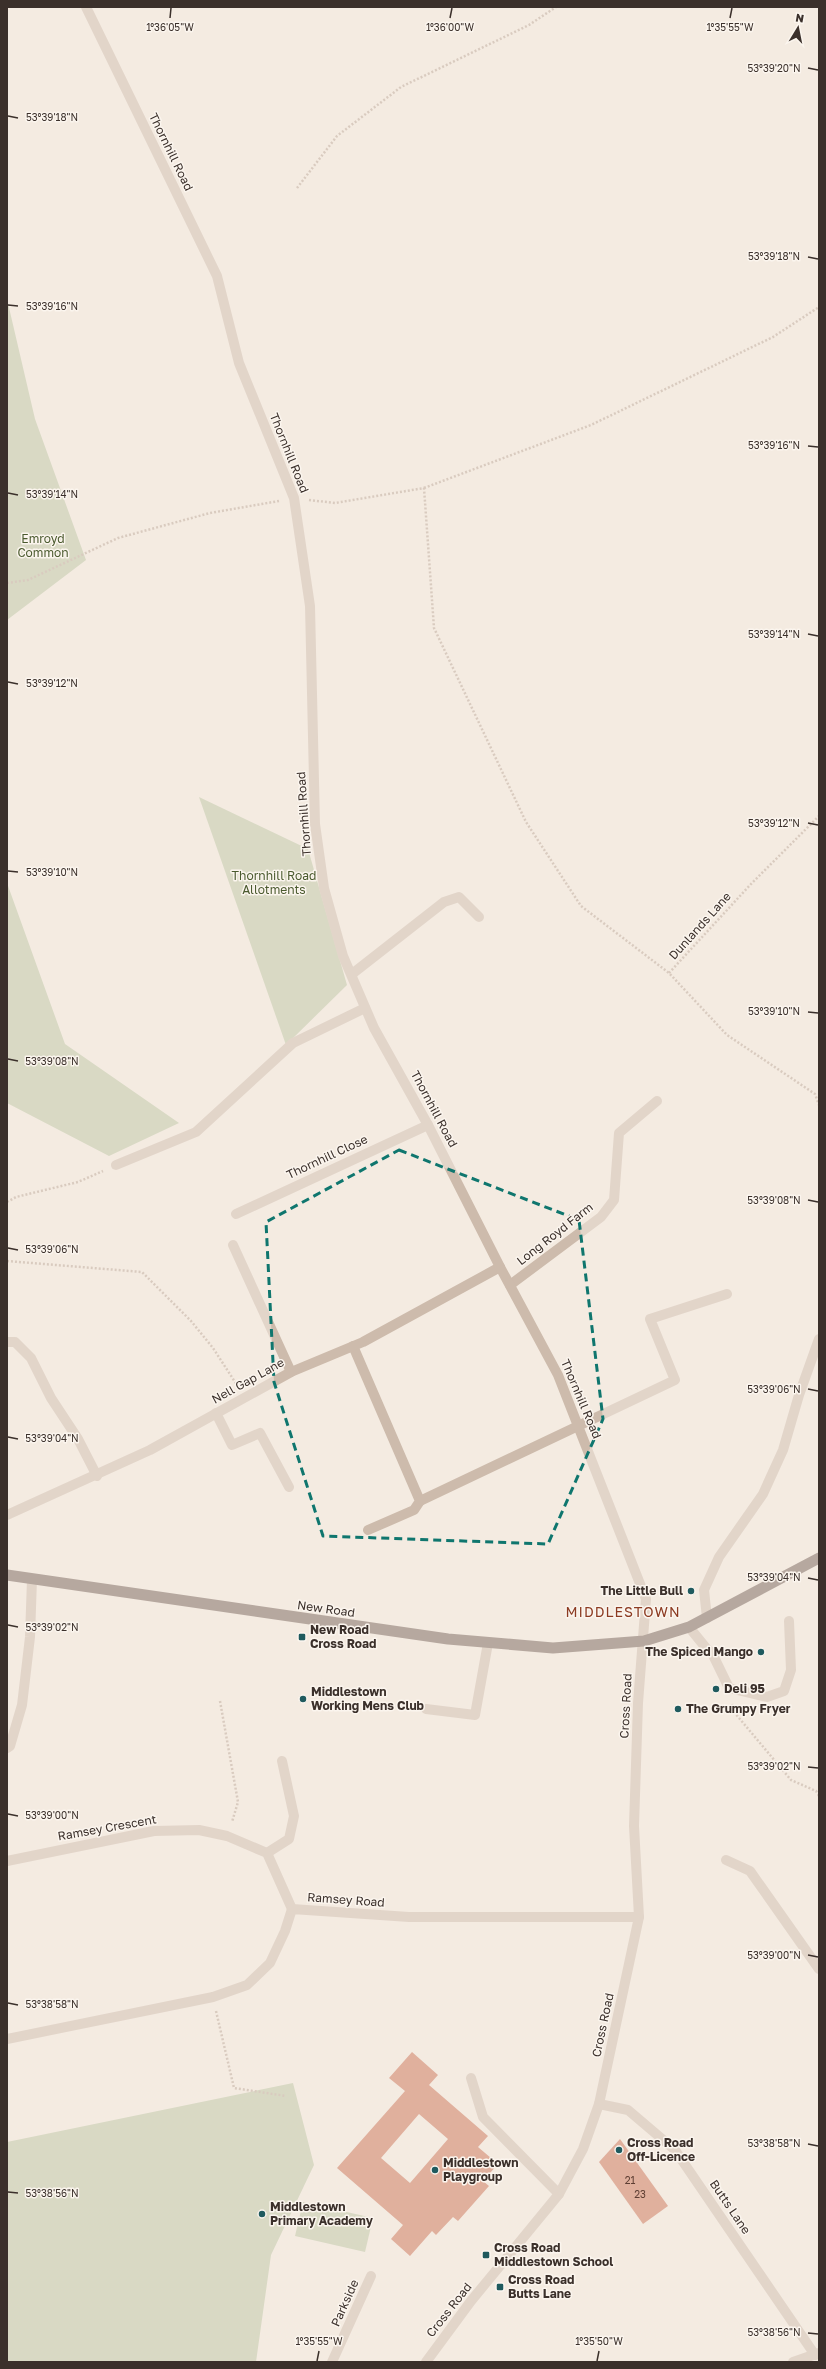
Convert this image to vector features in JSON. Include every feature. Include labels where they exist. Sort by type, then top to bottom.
[{"type":"highway","points":[[707,1618],[819,1558]]},
{"type":"highway","name":"New Road","points":[[7,1575],[264,1613],[488,1643],[553,1648],[644,1641],[689,1626],[707,1618]]},
{"type":"street","name":"Thornhill Road","points":[[86,7],[217,276],[238,363],[294,498],[310,606],[315,824],[324,888],[344,956],[365,1008],[428,1125],[500,1267],[558,1374],[646,1599],[644,1641]]},
{"type":"street","points":[[352,974],[444,902],[459,897],[479,917]]},
{"type":"street","points":[[116,1166],[196,1132],[293,1043],[365,1008]]},
{"type":"street","name":"Long Royd Farm","points":[[510,1285],[600,1217],[614,1200],[619,1133],[658,1101]]},
{"type":"street","name":"Thornhill Close","points":[[236,1214],[428,1125]]},
{"type":"street","points":[[233,1245],[291,1372]]},
{"type":"street","name":"Nell Gap Lane","points":[[7,1515],[97,1476],[150,1450],[291,1372],[353,1346],[500,1267]]},
{"type":"street","points":[[368,1530],[414,1510],[420,1501],[675,1380],[650,1319],[727,1294]]},
{"type":"street","points":[[707,1618],[704,1590],[719,1557],[763,1494],[783,1450],[799,1395],[819,1339]]},
{"type":"street","points":[[7,1342],[15,1342],[31,1358],[51,1398],[78,1439],[97,1476]]},
{"type":"street","points":[[353,1346],[420,1501]]},
{"type":"street","points":[[216,1413],[232,1445],[260,1433],[289,1487]]},
{"type":"street","points":[[7,1748],[10,1746],[22,1705],[30,1637],[32,1579]]},
{"type":"street","points":[[689,1626],[706,1648],[712,1653],[729,1688],[767,1697],[784,1691],[791,1670],[789,1621]]},
{"type":"street","name":"Cross Road","points":[[426,2362],[559,2194],[583,2149],[599,2104],[639,1917],[634,1826],[638,1703],[644,1641]]},
{"type":"street","points":[[426,1709],[476,1715],[488,1643]]},
{"type":"street","points":[[282,1761],[294,1816],[289,1839],[267,1853],[292,1909]]},
{"type":"street","name":"Ramsey Crescent","points":[[7,1861],[154,1831],[199,1830],[227,1836],[267,1853]]},
{"type":"street","points":[[726,1860],[750,1871],[819,1969]]},
{"type":"street","name":"Ramsey Road","points":[[7,2039],[213,1997],[247,1985],[270,1963],[285,1931],[292,1909],[409,1918],[639,1917]]},
{"type":"street","points":[[471,2078],[483,2117],[559,2194]]},
{"type":"street","name":"Butts Lane","points":[[599,2104],[628,2110],[675,2150],[817,2354]]},
{"type":"street","name":"Parkside","points":[[332,2362],[371,2276]]},
{"type":"street","points":[[793,2362],[817,2354]]},
{"type":"path","points":[[297,188],[337,136],[401,87],[529,25],[556,7]]},
{"type":"path","points":[[7,583],[28,580],[118,538],[210,513],[294,498],[334,503],[424,488],[591,426],[773,337],[819,306]]},
{"type":"path","points":[[424,488],[434,628],[526,822],[580,906],[669,973]]},
{"type":"path","name":"Dunlands Lane","points":[[819,816],[751,884],[669,973],[727,1036],[815,1094],[819,1105]]},
{"type":"path","points":[[7,1202],[16,1197],[78,1182],[116,1166]]},
{"type":"path","points":[[7,1261],[142,1272],[192,1321],[213,1348],[244,1398]]},
{"type":"path","points":[[729,1688],[734,1712],[791,1780],[816,1791],[819,1796]]},
{"type":"path","points":[[220,1701],[238,1802],[227,1836]]},
{"type":"path","points":[[213,1997],[234,2088],[286,2096]]},
{"type":"highlighted area","points":[[399,1150],[579,1220],[603,1419],[548,1544],[323,1536],[274,1382],[266,1222]]},
{"type":"green space","name":"Emroyd Common","points":[[7,299],[35,419],[86,560],[7,620]]},
{"type":"green space","name":"Thornhill Road Allotments","points":[[199,797],[308,849],[347,985],[286,1045]]},
{"type":"green space","points":[[7,883],[65,1044],[179,1123],[109,1156],[7,1103]]},
{"type":"green space","points":[[293,2083],[314,2165],[271,2255],[256,2362],[7,2362],[7,2142]]},
{"type":"green space","points":[[303,2202],[373,2218],[365,2252],[295,2236]]},
{"type":"building","points":[[412,2052],[438,2075],[429,2085],[488,2136],[478,2147],[498,2164],[483,2181],[489,2186],[458,2221],[453,2217],[436,2235],[432,2231],[410,2256],[391,2239],[403,2225],[337,2168],[405,2091],[389,2078]],"holes":[[[419,2114],[448,2139],[410,2183],[381,2158]]]},
{"type":"building","points":[[620,2139],[668,2206],[643,2224],[599,2162]]},
{"type":"place","name":"The Little Bull","points":[[691,1591]]},
{"type":"place","name":"New Road Cross Road","points":[[302,1637]]},
{"type":"place","name":"The Spiced Mango","points":[[761,1652]]},
{"type":"place","name":"Deli 95","points":[[716,1689]]},
{"type":"place","name":"Middlestown Working Mens Club","points":[[303,1699]]},
{"type":"place","name":"The Grumpy Fryer","points":[[678,1709]]},
{"type":"place","name":"Cross Road Off-Licence","points":[[619,2150]]},
{"type":"place","name":"Middlestown Playgroup","points":[[435,2170]]},
{"type":"place","name":"Middlestown Primary Academy","points":[[262,2214]]},
{"type":"place","name":"Cross Road Middlestown School","points":[[486,2255]]},
{"type":"place","name":"Cross Road Butts Lane","points":[[500,2287]]},
{"type":"district","name":"MIDDLESTOWN","points":[[623,1612]]}]
